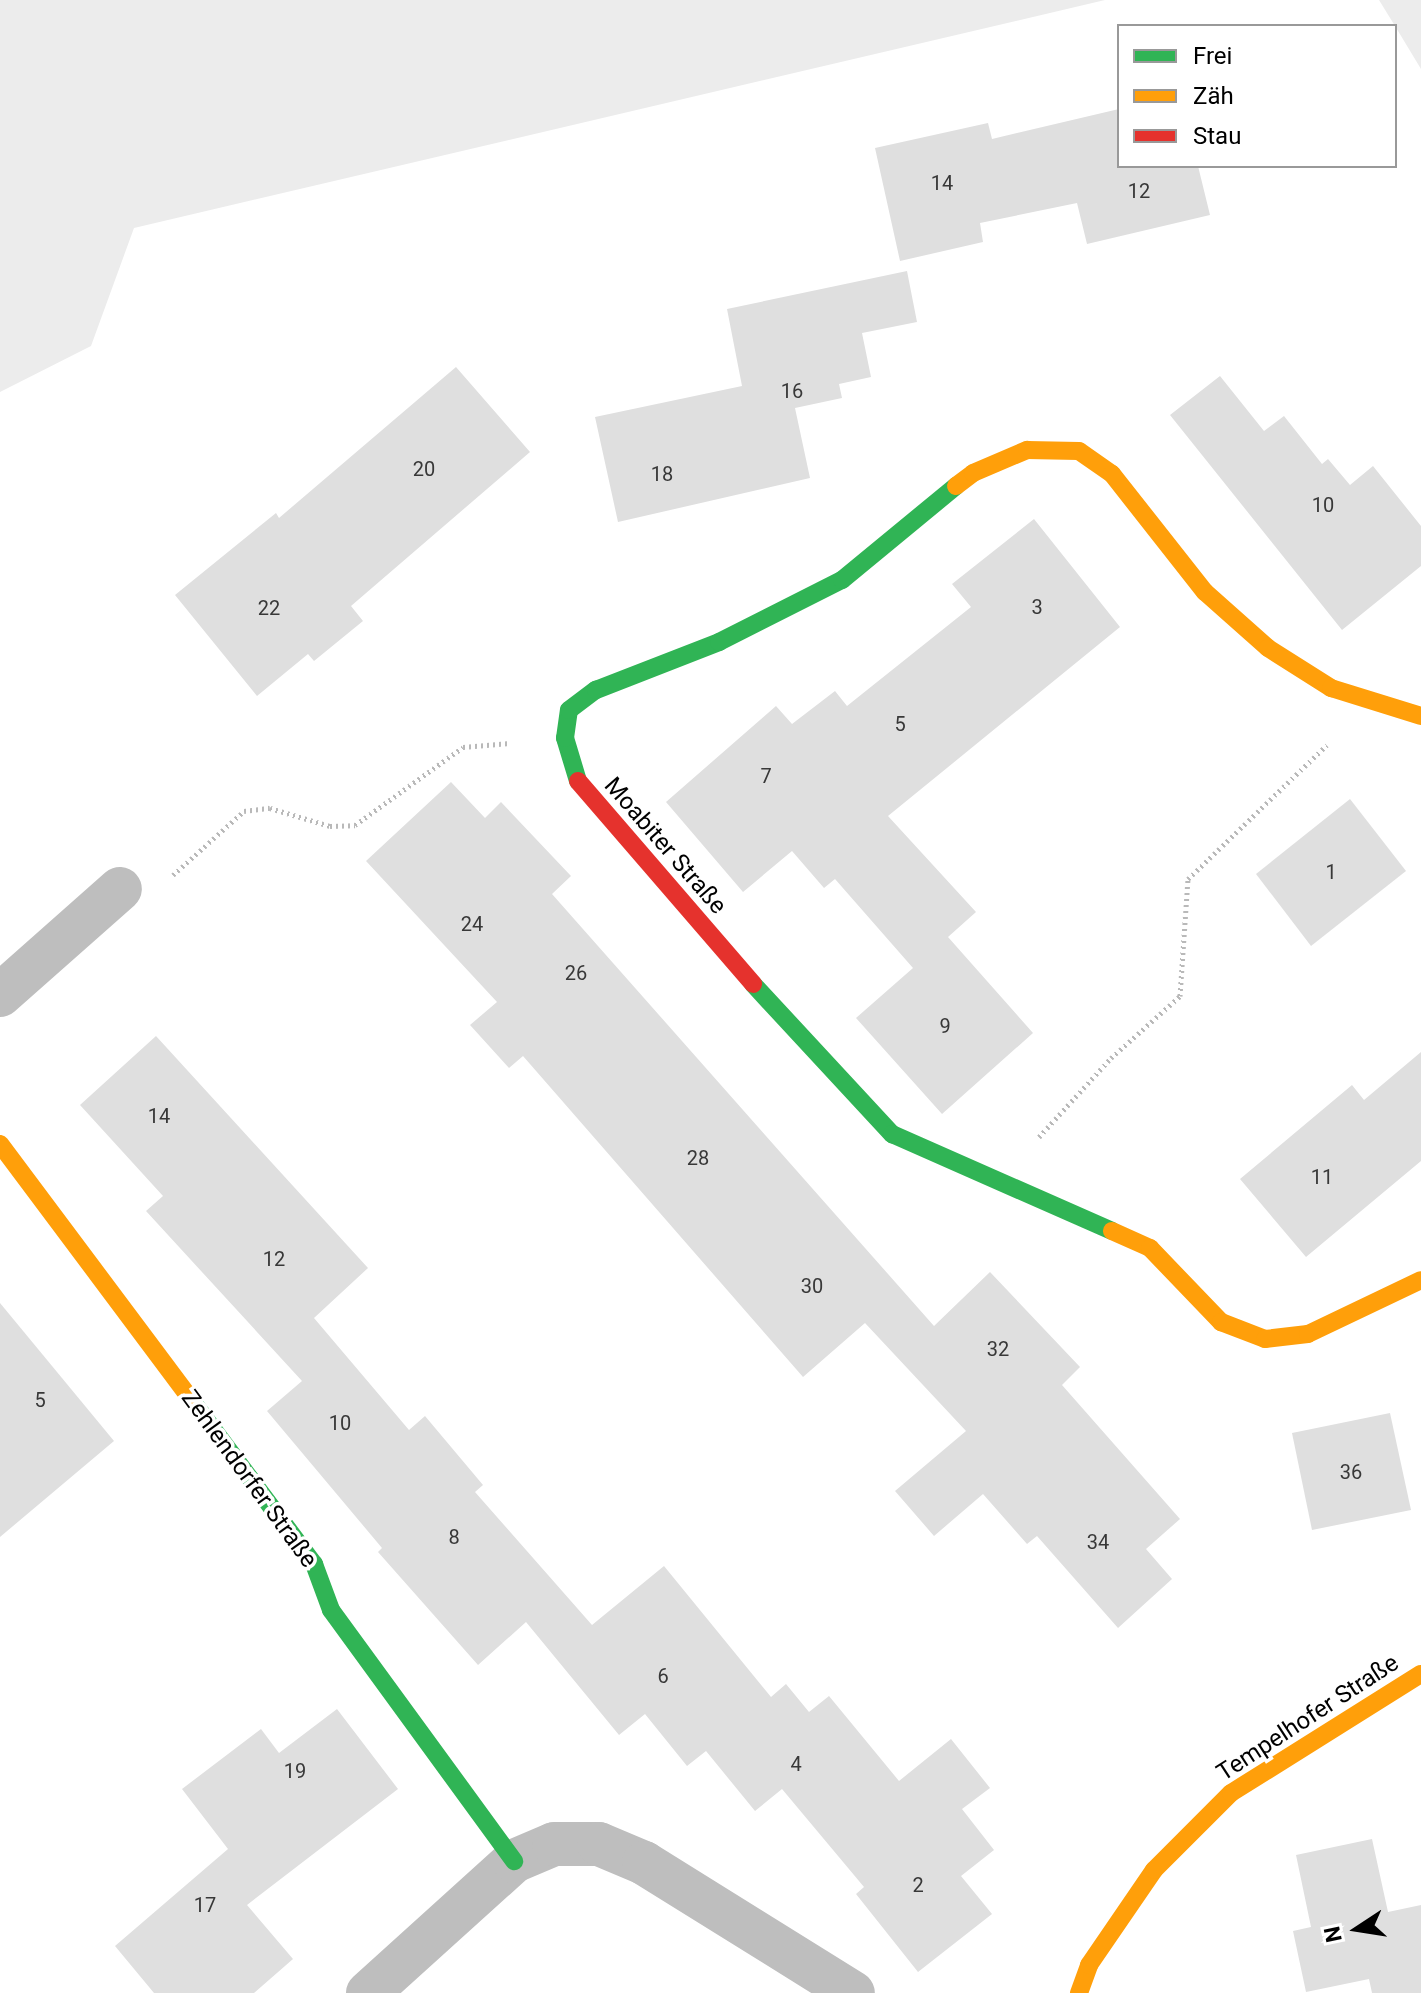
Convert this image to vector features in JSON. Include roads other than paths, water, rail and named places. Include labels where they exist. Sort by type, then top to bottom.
[{"type":"street","name":"Moabiter Straße","points":[[1421,716],[1331,688],[1257,639],[1205,592],[1162,531],[1112,474],[1079,451],[1027,450],[973,473],[842,580],[719,642],[596,690],[569,710],[565,738],[578,782],[835,1078],[892,1134],[1000,1179],[1150,1248],[1221,1322],[1265,1339],[1308,1334],[1421,1280]]},
{"type":"street","points":[[0,995],[120,889]]},
{"type":"street","name":"Zehlendorfer Straße","points":[[0,1144],[314,1564],[331,1610],[514,1861]]},
{"type":"street","name":"Tempelhofer Straße","points":[[1079,1993],[1089,1965],[1154,1870],[1231,1793],[1421,1674]]},
{"type":"street","points":[[368,1993],[514,1861],[554,1844],[599,1844],[644,1863],[853,1993]]}]
